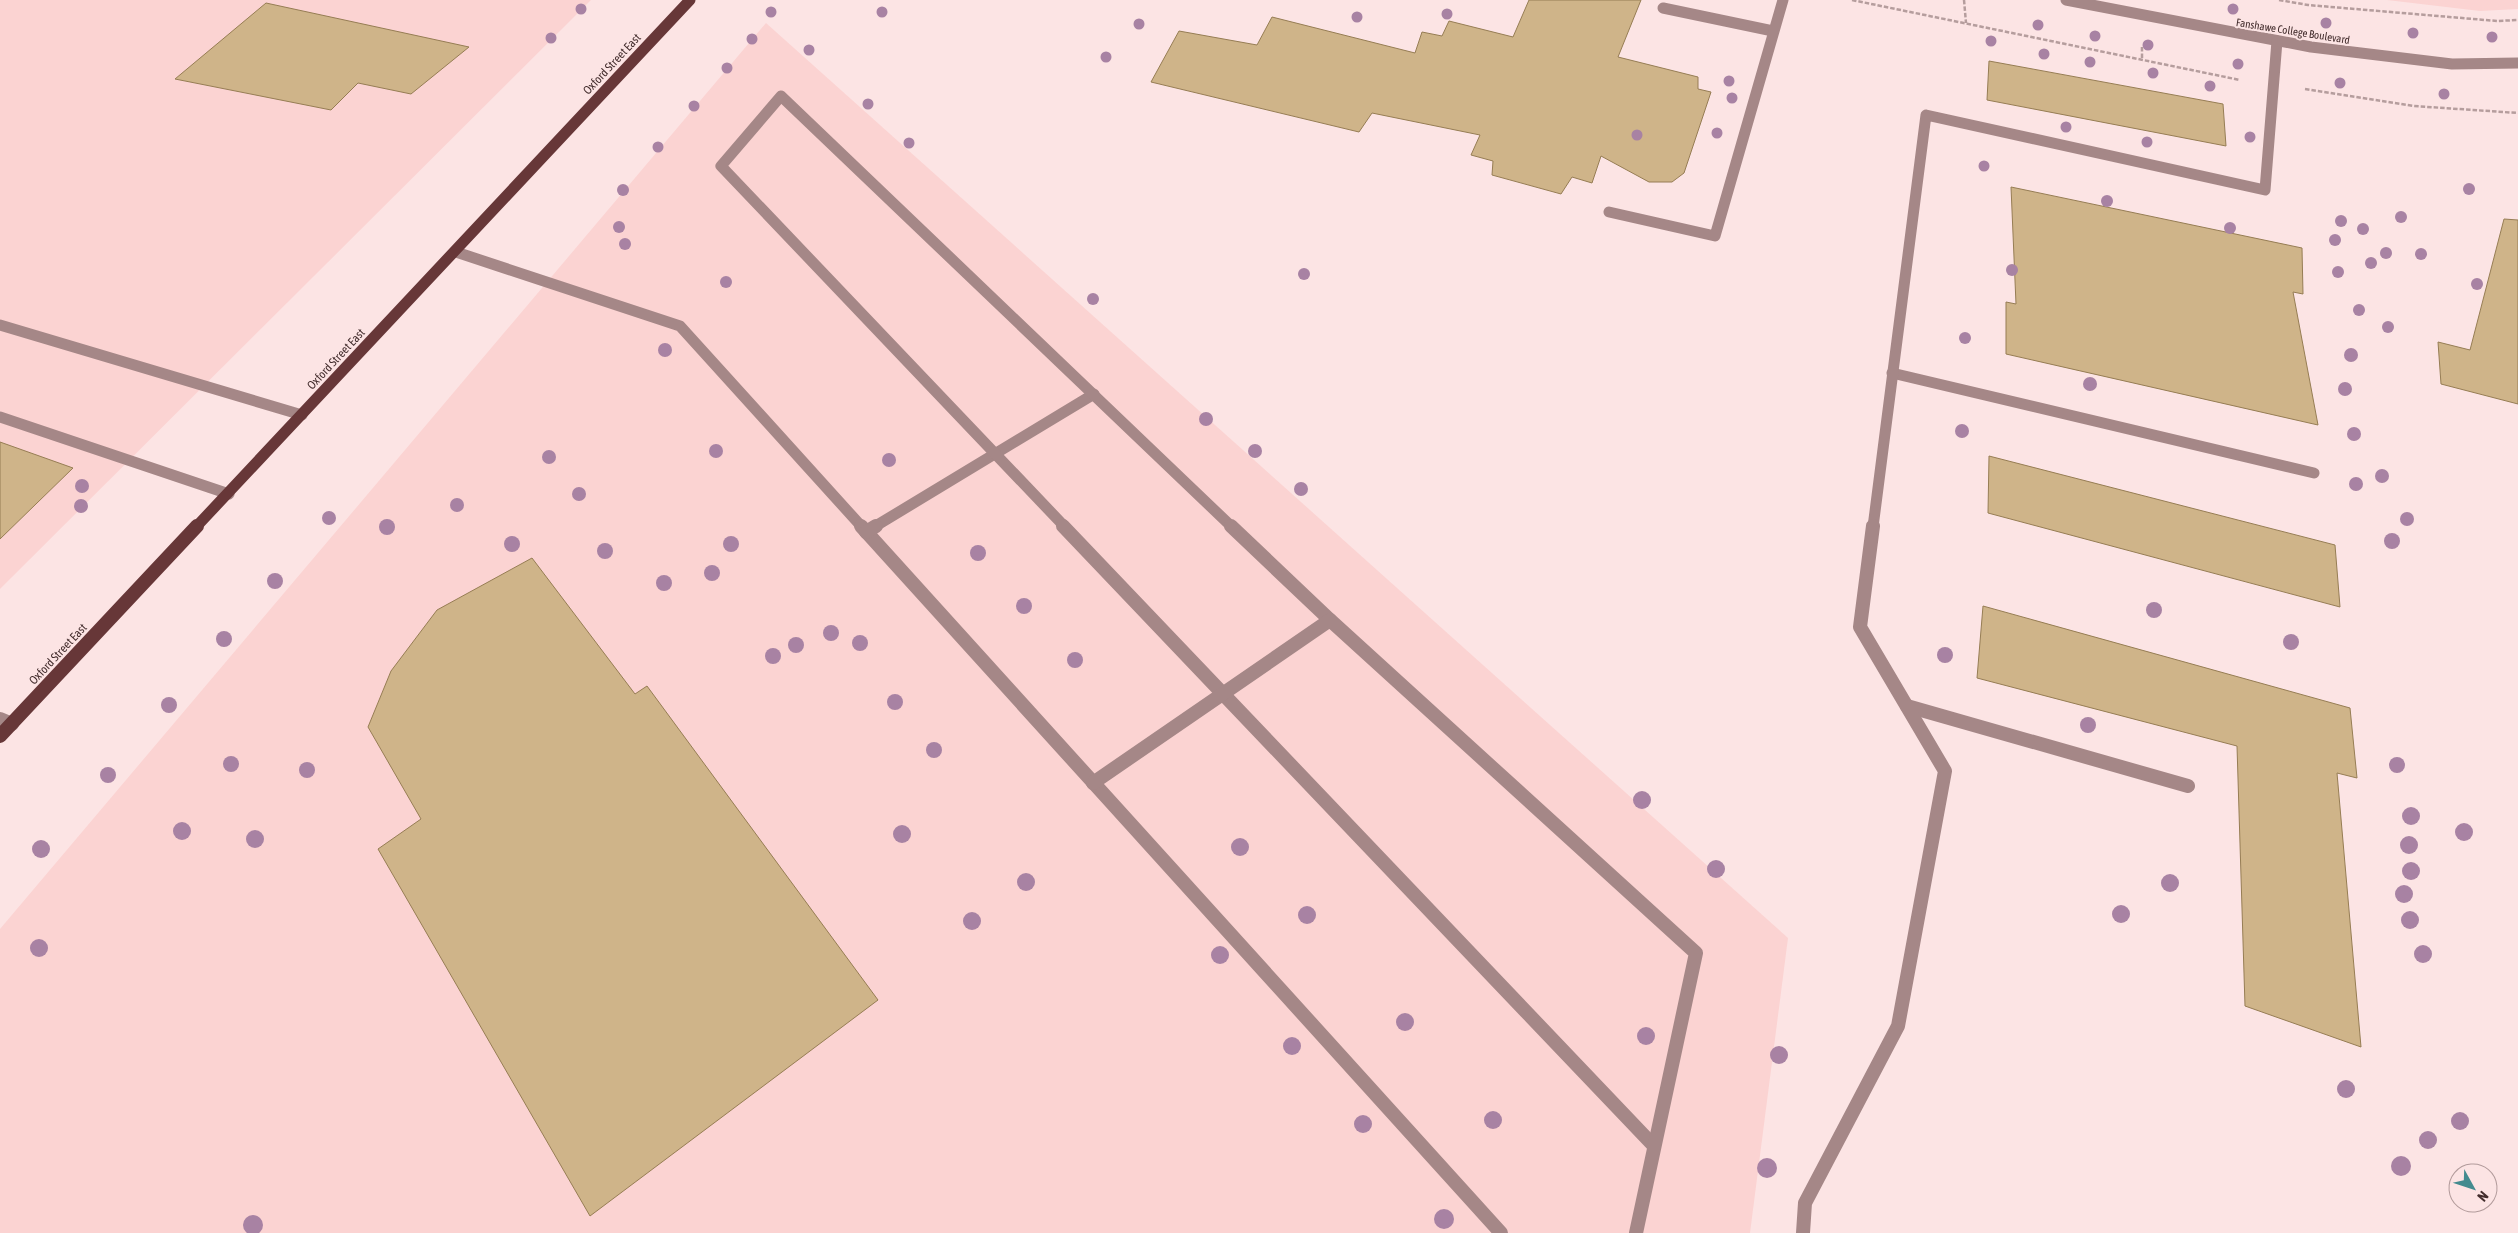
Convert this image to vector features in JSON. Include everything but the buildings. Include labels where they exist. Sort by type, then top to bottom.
[{"type":"main road","name":"Oxford Street East","points":[[0,736],[6,722],[229,494],[690,0]]},
{"type":"street","points":[[1609,212],[1716,236],[1783,0]]},
{"type":"street","name":"Fanshawe College Boulevard","points":[[2066,0],[2086,2],[2311,47],[2452,64],[2518,64]]},
{"type":"street","points":[[1663,8],[1773,32]]},
{"type":"street","points":[[1803,1233],[1805,1202],[1898,1026],[1945,771],[1860,627],[1926,115],[2265,190],[2277,41]]},
{"type":"street","points":[[1636,1233],[1696,953],[1330,620],[781,96],[721,166],[1654,1146]]},
{"type":"street","points":[[456,252],[680,326],[1501,1233]]},
{"type":"street","points":[[0,325],[302,415]]},
{"type":"street","points":[[1892,373],[2314,473]]},
{"type":"street","points":[[866,532],[1094,394]]},
{"type":"street","points":[[0,417],[229,494]]},
{"type":"street","points":[[1093,783],[1330,620]]},
{"type":"street","points":[[1907,706],[2188,786]]},
{"type":"path","points":[[1852,0],[2248,81]]},
{"type":"path","points":[[1964,0],[1966,23]]},
{"type":"path","points":[[2279,0],[2308,5],[2477,19],[2518,20]]},
{"type":"path","points":[[2302,88],[2414,106],[2518,113]]},
{"type":"shaded area","points":[[0,0],[591,0],[0,589]]},
{"type":"shaded area","points":[[2387,0],[2518,0],[2518,9],[2480,11]]},
{"type":"shaded area","points":[[766,23],[1788,938],[1750,1233],[0,1233],[0,929]]}]
